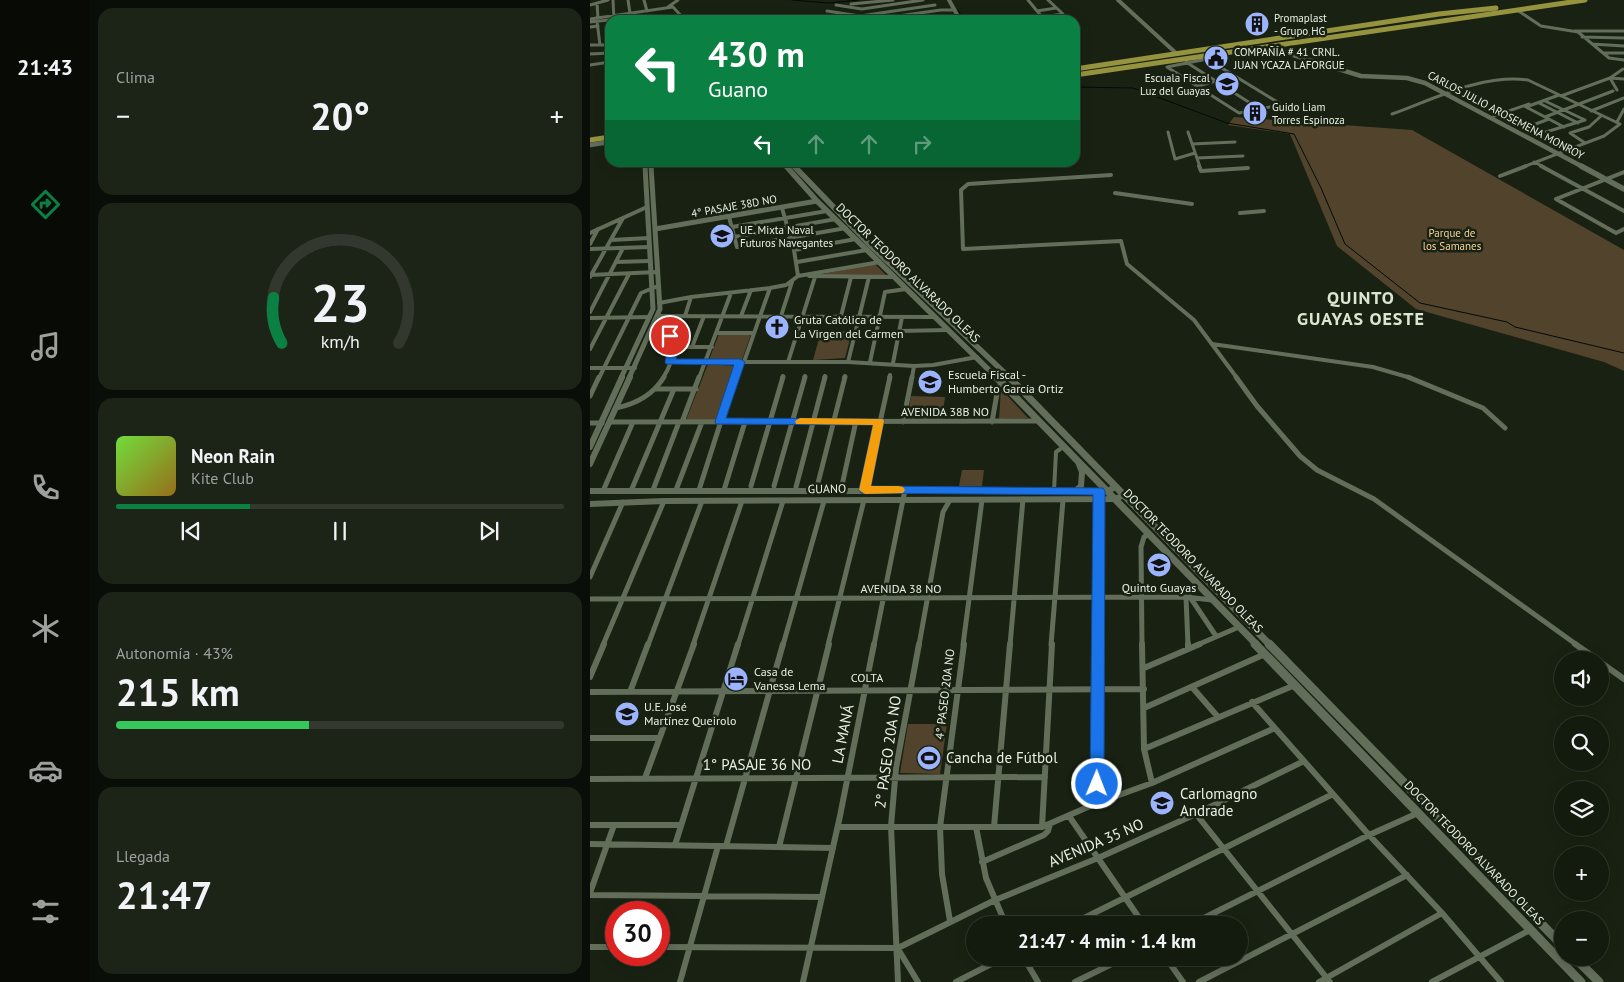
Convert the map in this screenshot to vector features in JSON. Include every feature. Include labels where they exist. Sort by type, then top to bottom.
[{"type":"main road","points":[[1080,67],[1440,14],[1550,0]]},
{"type":"main road","points":[[1080,74],[1585,0]]},
{"type":"main road","name":"CARLOS JULIO AROSEMENA MONROY","points":[[1286,43],[1282,46],[1284,48],[1361,73],[1418,77],[1624,189]]},
{"type":"main road","name":"CARLOS JULIO AROSEMENA MONROY","points":[[1259,47],[1280,50],[1362,76],[1416,79],[1494,116],[1560,153]]},
{"type":"main road","points":[[590,142],[605,140]]},
{"type":"main road","name":"DOCTOR TEODORO ALVARADO OLEAS","points":[[786,167],[827,211],[1003,382],[1581,982]]},
{"type":"main road","name":"DOCTOR TEODORO ALVARADO OLEAS","points":[[795,167],[825,200],[943,316],[1011,379],[1554,936]]},
{"type":"main road","name":"CARLOS JULIO AROSEMENA MONROY","points":[[1608,179],[1624,186]]},
{"type":"main road","points":[[1583,966],[1599,982]]},
{"type":"street","points":[[590,4],[608,0]]},
{"type":"street","points":[[613,0],[614,15]]},
{"type":"street","points":[[628,0],[630,14]]},
{"type":"street","points":[[644,0],[647,11]]},
{"type":"street","points":[[662,0],[663,7]]},
{"type":"street","points":[[668,7],[678,0]]},
{"type":"street","points":[[851,4],[893,0]]},
{"type":"street","points":[[822,15],[836,4],[859,9],[923,0]]},
{"type":"street","points":[[932,0],[941,10]]},
{"type":"street","points":[[949,0],[957,15]]},
{"type":"street","points":[[1028,0],[1040,15]]},
{"type":"street","points":[[1048,0],[1063,14],[1056,15]]},
{"type":"street","points":[[1118,0],[1177,54]]},
{"type":"street","points":[[597,3],[600,45]]},
{"type":"street","points":[[875,3],[877,7]]},
{"type":"street","points":[[892,4],[900,15]]},
{"type":"street","points":[[863,15],[935,4]]},
{"type":"street","points":[[626,15],[663,7],[673,7],[680,15]]},
{"type":"street","points":[[1037,11],[1056,8]]},
{"type":"street","points":[[908,15],[954,10]]},
{"type":"street","points":[[1517,10],[1541,26],[1573,31],[1624,31]]},
{"type":"street","points":[[827,11],[850,15]]},
{"type":"street","points":[[590,20],[605,19]]},
{"type":"street","points":[[590,27],[598,26]]},
{"type":"street","points":[[1573,31],[1612,59],[1624,60]]},
{"type":"street","points":[[1582,37],[1624,38]]},
{"type":"street","points":[[1592,44],[1624,46]]},
{"type":"street","points":[[590,45],[605,45]]},
{"type":"street","points":[[599,53],[605,45]]},
{"type":"street","points":[[590,54],[605,53]]},
{"type":"street","points":[[1603,53],[1624,53]]},
{"type":"street","points":[[1202,56],[1207,59],[1234,76],[1280,104],[1262,110],[1239,113],[1167,66],[1207,59]]},
{"type":"street","points":[[1182,59],[1262,110]]},
{"type":"street","points":[[590,65],[605,63]]},
{"type":"street","points":[[1494,116],[1603,81],[1623,69]]},
{"type":"street","points":[[1198,86],[1234,76]]},
{"type":"street","points":[[1392,114],[1484,82],[1520,78],[1620,123]]},
{"type":"street","points":[[1610,78],[1624,79]]},
{"type":"street","points":[[1545,117],[1615,91],[1615,86],[1610,78]]},
{"type":"street","points":[[1603,81],[1615,86]]},
{"type":"street","points":[[1558,95],[1526,107],[1564,127]]},
{"type":"street","points":[[1591,111],[1624,98]]},
{"type":"street","points":[[1545,101],[1584,119],[1581,122]]},
{"type":"street","points":[[1539,103],[1591,125]]},
{"type":"street","points":[[1500,176],[1608,134],[1620,123],[1624,109]]},
{"type":"street","points":[[1585,143],[1570,133],[1591,125],[1601,116]]},
{"type":"street","points":[[1533,125],[1549,119]]},
{"type":"street","points":[[1546,132],[1581,122]]},
{"type":"street","points":[[1168,132],[1175,159],[1196,156],[1243,156]]},
{"type":"street","points":[[1188,132],[1201,171],[1248,168]]},
{"type":"street","points":[[1192,144],[1235,142]]},
{"type":"street","points":[[1534,162],[1624,211]]},
{"type":"street","points":[[645,167],[649,261],[654,273]]},
{"type":"street","points":[[590,447],[653,309],[655,229],[651,167]]},
{"type":"street","points":[[1624,172],[1556,199],[1616,233],[1624,229]]},
{"type":"street","points":[[1112,175],[968,184],[961,190],[963,249],[1121,241],[1127,264],[1194,320],[1256,406],[1300,456],[1317,470],[1374,499],[1585,651]]},
{"type":"street","points":[[1115,193],[1192,204]]},
{"type":"street","name":"4° PASAJE 38D NO","points":[[655,229],[817,201]]},
{"type":"street","points":[[590,232],[647,207]]},
{"type":"street","points":[[782,208],[794,250],[798,276]]},
{"type":"street","points":[[732,227],[827,211]]},
{"type":"street","points":[[1240,213],[1264,211]]},
{"type":"street","points":[[729,217],[737,246],[846,228]]},
{"type":"street","points":[[590,276],[623,218]]},
{"type":"street","points":[[734,237],[836,219]]},
{"type":"street","points":[[590,244],[598,229]]},
{"type":"street","points":[[611,240],[649,238]]},
{"type":"street","points":[[794,250],[856,239]]},
{"type":"street","points":[[590,249],[649,247]]},
{"type":"street","points":[[590,312],[624,248]]},
{"type":"street","points":[[796,262],[867,250]]},
{"type":"street","points":[[616,262],[649,261]]},
{"type":"street","points":[[781,316],[792,282],[798,276],[880,262]]},
{"type":"street","points":[[590,276],[654,273]]},
{"type":"street","points":[[590,350],[629,274]]},
{"type":"street","points":[[798,276],[894,277]]},
{"type":"street","points":[[788,362],[815,277]]},
{"type":"street","points":[[841,316],[851,277]]},
{"type":"street","points":[[848,362],[870,277]]},
{"type":"street","points":[[659,303],[691,297],[770,288],[792,282]]},
{"type":"street","points":[[590,464],[658,316],[659,303],[655,287]]},
{"type":"street","points":[[590,396],[641,293],[655,287]]},
{"type":"street","points":[[699,490],[720,422],[770,288]]},
{"type":"street","points":[[870,362],[886,291],[906,289]]},
{"type":"street","points":[[741,316],[751,290]]},
{"type":"street","points":[[653,490],[696,389],[732,293]]},
{"type":"street","points":[[685,316],[691,297]]},
{"type":"street","points":[[658,316],[934,317]]},
{"type":"street","points":[[692,347],[704,316]]},
{"type":"street","points":[[590,318],[650,317]]},
{"type":"street","points":[[893,364],[902,317]]},
{"type":"street","points":[[899,331],[948,330]]},
{"type":"street","points":[[616,408],[636,403],[655,389],[664,376],[670,362],[673,347],[670,336],[666,333],[651,332]]},
{"type":"street","points":[[718,333],[754,333]]},
{"type":"street","points":[[818,334],[855,333]]},
{"type":"street","points":[[1212,344],[1373,367],[1408,377],[1483,408],[1506,428]]},
{"type":"street","points":[[673,347],[712,347]]},
{"type":"street","points":[[670,362],[870,362],[914,366],[933,365],[978,357]]},
{"type":"street","points":[[903,422],[914,366]]},
{"type":"street","points":[[590,368],[635,368]]},
{"type":"street","points":[[865,490],[890,375]]},
{"type":"street","points":[[750,488],[783,376]]},
{"type":"street","points":[[774,486],[805,376]]},
{"type":"street","points":[[796,487],[825,376]]},
{"type":"street","points":[[817,486],[845,376]]},
{"type":"street","points":[[992,422],[998,388],[1003,382]]},
{"type":"street","points":[[655,389],[696,389]]},
{"type":"street","points":[[631,491],[674,389]]},
{"type":"street","points":[[841,490],[856,421]]},
{"type":"street","name":"AVENIDA 38B NO","points":[[610,422],[1041,421]]},
{"type":"street","points":[[591,503],[590,498],[601,491],[634,422]]},
{"type":"street","points":[[676,490],[702,422]]},
{"type":"street","points":[[724,490],[745,422]]},
{"type":"street","points":[[590,423],[602,423]]},
{"type":"street","points":[[1054,490],[1056,452],[1058,449],[1065,447]]},
{"type":"street","points":[[1075,491],[1081,486],[1082,472],[1076,459]]},
{"type":"street","name":"GUANO","points":[[590,491],[724,490],[750,488],[1107,491],[1116,487]]},
{"type":"street","name":"LA MANÁ","points":[[803,982],[848,778],[905,490]]},
{"type":"street","points":[[1097,803],[1099,491]]},
{"type":"street","name":"GUANO","points":[[591,503],[623,501],[1063,500],[1115,499],[1124,495]]},
{"type":"street","points":[[994,827],[1023,499]]},
{"type":"street","points":[[779,847],[864,500]]},
{"type":"street","name":"2° PASEO 20A NO","points":[[898,982],[898,948],[891,826],[896,778],[943,512],[950,500]]},
{"type":"street","name":"4° PASEO 20A NO","points":[[950,922],[944,896],[939,857],[940,827],[982,500]]},
{"type":"street","points":[[1042,827],[1048,689],[1063,500]]},
{"type":"street","points":[[590,577],[623,501]]},
{"type":"street","points":[[590,677],[664,501]]},
{"type":"street","points":[[630,692],[702,501]]},
{"type":"street","points":[[645,778],[678,691],[742,501]]},
{"type":"street","points":[[675,845],[783,501]]},
{"type":"street","points":[[680,982],[704,896],[745,778],[824,501]]},
{"type":"street","points":[[1150,534],[1144,537],[1141,548],[1141,598],[1144,668],[1144,749],[1152,783]]},
{"type":"street","points":[[1188,597],[1216,636]]},
{"type":"street","points":[[1188,597],[1188,648]]},
{"type":"street","name":"AVENIDA 38 NO","points":[[590,599],[1188,597],[1212,600]]},
{"type":"street","points":[[1144,668],[1239,627]]},
{"type":"street","points":[[1144,708],[1265,654]]},
{"type":"street","points":[[1609,668],[1624,679]]},
{"type":"street","points":[[1144,749],[1294,685]]},
{"type":"street","points":[[1192,687],[1218,717]]},
{"type":"street","name":"COLTA","points":[[590,692],[819,689],[1144,689]]},
{"type":"street","points":[[1252,702],[1369,835],[1442,913],[1501,982]]},
{"type":"street","points":[[838,826],[1042,827],[1097,803],[1152,783],[1275,728]]},
{"type":"street","points":[[590,738],[659,738]]},
{"type":"street","name":"AVENIDA 35 NO","points":[[670,948],[898,948],[993,901],[1098,858],[1196,814],[1304,761]]},
{"type":"street","name":"1° PASAJE 36 NO","points":[[590,778],[1044,777]]},
{"type":"street","points":[[1089,916],[1333,794]]},
{"type":"street","points":[[1208,916],[1418,812]]},
{"type":"street","points":[[1196,814],[1329,980]]},
{"type":"street","points":[[1069,816],[1138,916]]},
{"type":"street","points":[[982,862],[1044,835],[1048,831],[1050,824]]},
{"type":"street","points":[[590,825],[681,825]]},
{"type":"street","points":[[614,825],[590,894],[822,898]]},
{"type":"street","points":[[976,827],[982,862],[993,901],[1001,916]]},
{"type":"street","points":[[590,844],[833,848]]},
{"type":"street","points":[[1199,982],[1408,875]]},
{"type":"street","points":[[1319,982],[1329,980],[1442,913]]},
{"type":"street","points":[[1432,982],[1530,930]]},
{"type":"street","points":[[590,947],[605,947]]},
{"type":"street","points":[[898,948],[918,982]]},
{"type":"street","points":[[956,982],[987,966]]},
{"type":"street","points":[[1029,966],[1038,982]]},
{"type":"street","points":[[1075,982],[1108,966]]},
{"type":"street","points":[[1172,966],[1183,982]]},
{"type":"green space","name":"Parque de los Samanes","points":[[1234,117],[1412,130],[1624,250],[1624,371],[1604,362],[1416,309],[1337,246],[1290,134],[1228,125]]},
{"type":"green space","points":[[875,264],[886,275],[812,276]]},
{"type":"green space","points":[[719,334],[751,334],[742,360],[709,360]]},
{"type":"green space","points":[[820,335],[851,335],[845,358],[813,360]]},
{"type":"green space","points":[[708,364],[736,366],[717,420],[686,420]]},
{"type":"green space","points":[[1001,389],[1028,418],[999,419]]},
{"type":"green space","points":[[911,396],[945,397],[942,420],[907,419]]},
{"type":"green space","points":[[962,470],[984,470],[982,486],[959,486]]},
{"type":"green space","points":[[908,724],[947,724],[940,774],[900,773]]},
{"type":"waterway","points":[[792,0],[829,3],[859,0]]},
{"type":"waterway","points":[[958,10],[961,15]]},
{"type":"waterway","points":[[1080,87],[1133,88],[1227,123],[1294,134],[1321,188],[1345,244],[1420,303],[1507,322],[1515,327],[1624,353]]},
{"type":"slow traffic","points":[[800,421],[879,421],[865,490],[899,490]]},
{"type":"place","name":"Promaplast - Grupo HG","points":[[1257,24]]},
{"type":"place","name":"COMPAÑÍA # 41 CRNL. JUAN YCAZA LAFORGUE","points":[[1216,58]]},
{"type":"place","name":"Escuala Fiscal Luz del Guayas","points":[[1227,84]]},
{"type":"place","name":"Guido Liam Torres Espinoza","points":[[1255,113]]},
{"type":"place","name":"UE. Mixta Naval Futuros Navegantes","points":[[722,236]]},
{"type":"place","name":"Gruta Católica de La Virgen del Carmen","points":[[777,327]]},
{"type":"place","name":"Escuela Fiscal - Humberto García Ortiz","points":[[930,382]]},
{"type":"place","name":"Quinto Guayas","points":[[1159,565]]},
{"type":"place","name":"Casa de Vanessa Lema","points":[[736,679]]},
{"type":"place","name":"U.E. José Martínez Queirolo","points":[[627,714]]},
{"type":"place","name":"Cancha de Fútbol","points":[[929,758]]},
{"type":"place","name":"Carlomagno Andrade","points":[[1162,803]]},
{"type":"district","name":"QUINTO GUAYAS OESTE","points":[[1361,308]]},
{"type":"route","points":[[670,336],[673,354],[670,362],[740,362],[720,422],[879,421],[865,490],[1099,491],[1097,784]]}]
